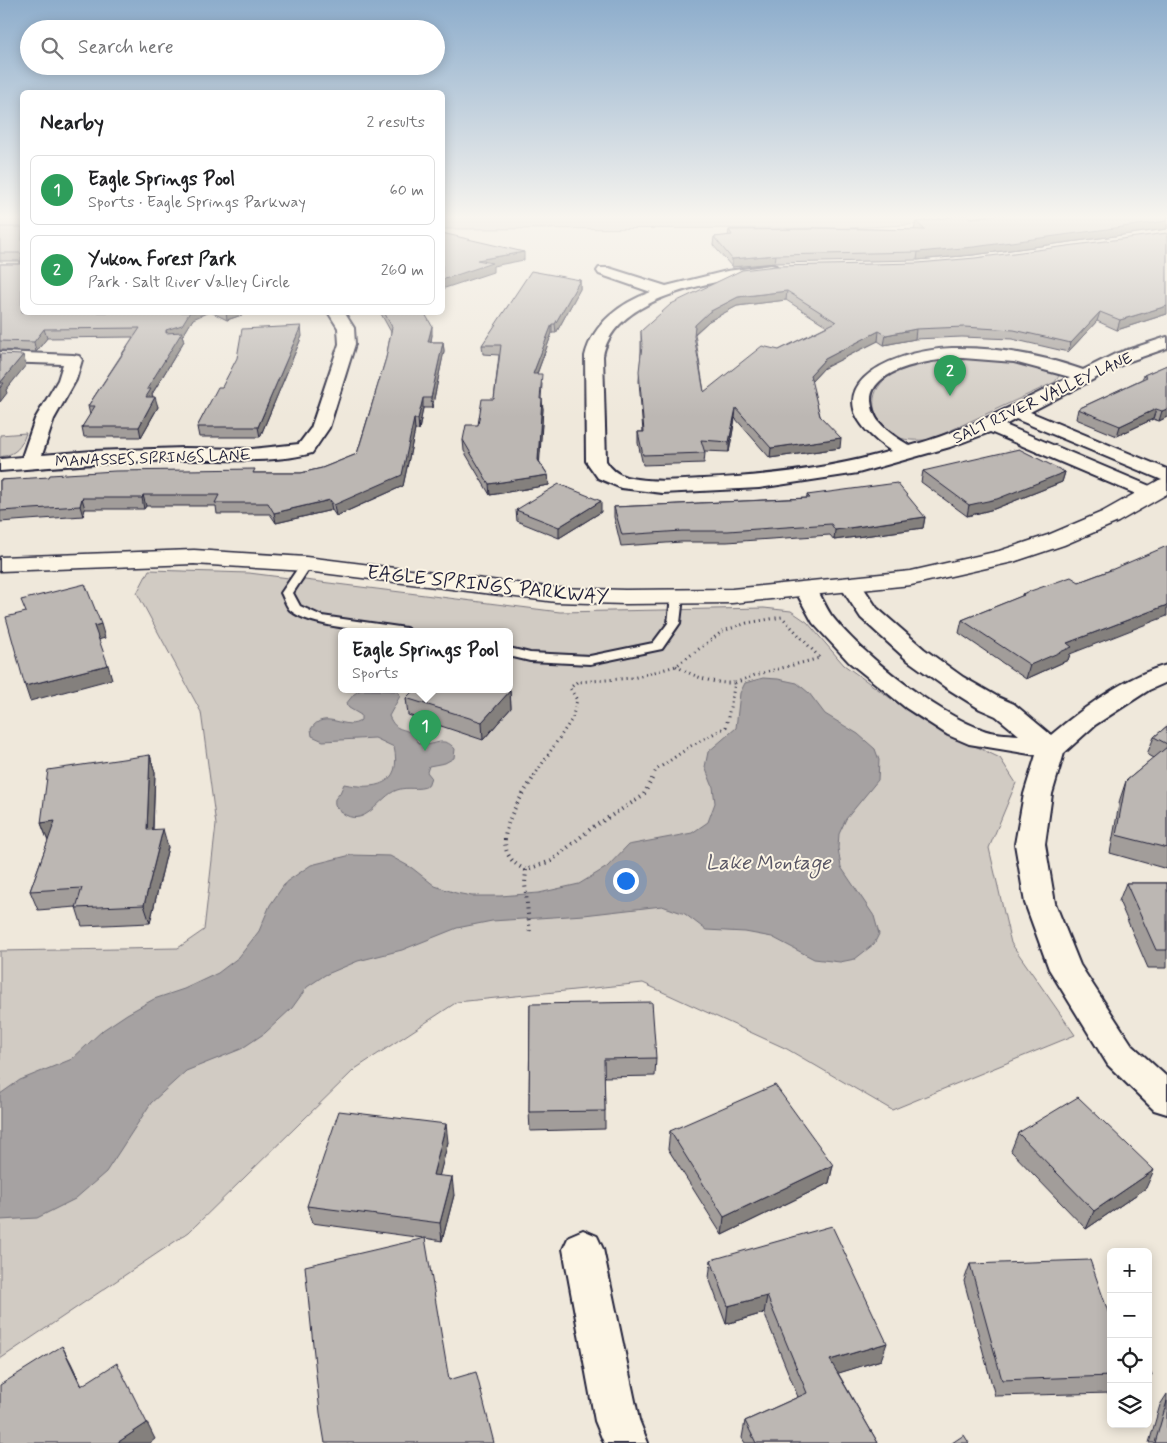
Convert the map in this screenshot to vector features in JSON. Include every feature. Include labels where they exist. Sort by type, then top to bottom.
[{"type":"street","points":[[639,282],[665,291],[698,282]]},
{"type":"street","name":"SALT RIVER VALLEY LANE","points":[[665,291],[643,300],[623,313],[598,340],[594,356],[596,461],[605,474],[620,482],[662,486],[758,482],[858,467],[943,443],[990,425],[1121,358],[1167,342]]},
{"type":"street","name":"MANASSES SPRINGS LANE","points":[[0,465],[31,461],[142,455],[252,455],[305,449],[320,428],[347,344],[346,328],[338,315]]},
{"type":"street","points":[[907,453],[890,442],[870,423],[861,400],[863,391],[881,371],[901,362],[937,355],[991,354],[1051,364],[1085,377]]},
{"type":"street","points":[[0,356],[36,356],[73,360],[70,375],[51,404],[36,439],[31,461]]},
{"type":"street","points":[[1015,412],[1167,476]]},
{"type":"street","points":[[990,425],[1158,489]]},
{"type":"street","name":"EAGLE SPRINGS PARKWAY","points":[[0,564],[194,557],[306,564],[556,595],[677,597],[806,590],[851,586],[953,570],[1005,557],[1065,536],[1110,516],[1158,489]]},
{"type":"street","points":[[851,586],[869,613],[915,654],[954,682],[989,703],[1005,710],[1052,749]]},
{"type":"street","points":[[806,590],[821,618],[858,657],[884,680],[957,729],[978,738],[1052,749]]},
{"type":"street","points":[[1167,673],[1140,685],[1086,719],[1052,749],[1038,794],[1030,844],[1040,903],[1065,969],[1120,1055],[1167,1099]]},
{"type":"street","points":[[583,1249],[617,1420],[626,1443]]},
{"type":"lane","points":[[306,564],[287,593],[295,608],[319,619],[379,628]]},
{"type":"lane","points":[[513,653],[530,657],[590,660],[657,646],[674,623],[677,597]]},
{"type":"path","points":[[676,666],[694,677],[723,684],[735,683],[755,675],[820,658],[782,617],[747,623],[723,631],[676,666],[633,678],[577,682],[570,688],[577,700],[572,720],[524,792],[505,828],[505,847],[515,865],[526,870],[551,861],[593,827],[643,796],[656,770],[691,746],[726,727],[735,683]]},
{"type":"path","points":[[526,870],[525,884],[530,934]]},
{"type":"shaded area","points":[[958,358],[1023,362],[1048,370],[1059,376],[1055,382],[930,440],[911,440],[896,437],[885,428],[879,421],[874,406],[876,391],[881,383],[896,372],[912,365]]},
{"type":"shaded area","points":[[26,433],[22,443],[14,452],[0,457],[0,435]]},
{"type":"shaded area","points":[[149,570],[249,573],[560,612],[764,608],[791,611],[807,622],[844,665],[921,720],[1000,758],[1016,783],[989,848],[1011,943],[1075,1035],[892,1110],[787,1049],[643,983],[457,1002],[355,1069],[189,1232],[0,1359],[0,951],[178,948],[204,930],[216,825],[201,712],[137,593]]},
{"type":"water","name":"Lake Montage","points":[[763,678],[797,683],[809,693],[825,714],[858,734],[875,749],[879,760],[878,780],[846,819],[839,834],[838,848],[841,867],[874,916],[879,934],[874,944],[855,959],[840,962],[814,959],[772,937],[745,932],[706,930],[685,914],[662,906],[584,915],[492,921],[457,928],[402,950],[358,961],[325,975],[307,987],[292,1008],[265,1033],[241,1049],[186,1071],[151,1103],[106,1172],[75,1199],[37,1218],[0,1220],[0,1094],[20,1080],[72,1059],[103,1030],[154,999],[184,989],[218,973],[239,957],[259,931],[270,905],[286,882],[311,865],[351,855],[390,856],[412,868],[435,886],[472,896],[539,893],[579,884],[607,867],[628,845],[692,833],[708,822],[715,803],[713,787],[705,767],[708,752],[736,728],[740,693],[745,683]]},
{"type":"water","points":[[398,693],[400,696],[389,716],[398,728],[410,732],[421,744],[446,742],[455,749],[454,758],[445,763],[429,766],[427,772],[431,777],[428,786],[397,790],[390,793],[365,815],[350,817],[341,812],[335,803],[335,799],[344,784],[366,786],[384,782],[394,770],[396,760],[394,747],[375,738],[323,741],[312,736],[311,729],[323,720],[349,724],[361,720],[361,715],[346,704],[354,694]]},
{"type":"building","points":[[0,282],[20,282],[20,315],[188,315],[182,325],[166,330],[166,333],[182,332],[147,389],[151,389],[146,397],[155,397],[139,427],[82,427],[95,406],[88,406],[140,328],[44,329],[34,342],[0,341]]},
{"type":"building","points":[[523,282],[579,282],[555,324],[552,324],[533,374],[542,374],[538,460],[548,475],[489,484],[463,440],[466,425],[478,425],[482,399],[494,399],[501,345],[482,345]]},
{"type":"building","points":[[716,282],[1167,282],[1167,306],[1120,320],[1100,312],[1071,343],[1014,330],[964,327],[916,329],[886,335],[879,331],[825,359],[810,375],[820,416],[841,438],[771,448],[736,408],[729,442],[701,440],[705,453],[643,455],[638,432],[644,432],[639,371],[642,346],[641,331],[671,304]],"holes":[[[787,291],[836,322],[779,350],[762,346],[704,392],[694,336],[695,325],[709,312],[738,297]]]},
{"type":"building","points":[[386,315],[426,315],[432,326],[428,342],[443,342],[431,398],[423,398],[418,419],[414,419],[402,475],[334,505],[330,500],[274,513],[268,503],[215,503],[219,495],[143,495],[142,498],[82,498],[80,506],[0,511],[0,480],[115,471],[255,469],[253,473],[301,473],[322,468],[357,454],[386,358],[392,327]]},
{"type":"building","points":[[301,326],[258,427],[197,427],[218,387],[222,387],[237,358],[242,329]]},
{"type":"building","points":[[0,354],[23,355],[0,383]]},
{"type":"building","points":[[1167,365],[1167,409],[1162,411],[1156,409],[1120,426],[1078,409],[1147,377],[1144,375]]},
{"type":"building","points":[[1019,449],[1065,472],[997,499],[969,505],[923,471]]},
{"type":"building","points":[[897,483],[925,517],[835,530],[831,524],[728,531],[682,531],[622,535],[614,507],[810,498],[807,495]]},
{"type":"building","points":[[559,484],[601,501],[559,527],[516,510]]},
{"type":"building","points":[[1167,546],[1167,605],[1067,643],[1072,647],[1030,665],[962,620],[1024,595],[1022,594],[1071,577],[1079,582]]},
{"type":"building","points":[[85,584],[101,624],[94,626],[108,665],[25,686],[6,617],[26,612],[21,600]]},
{"type":"building","points":[[411,693],[508,693],[482,722],[406,698]]},
{"type":"building","points":[[1167,726],[1167,744],[1154,737]]},
{"type":"building","points":[[1167,747],[1167,848],[1116,835],[1126,781]]},
{"type":"building","points":[[150,755],[147,830],[163,829],[144,905],[76,908],[82,888],[30,891],[55,821],[41,823],[48,770]]},
{"type":"building","points":[[1126,883],[1167,883],[1167,950],[1156,950]]},
{"type":"building","points":[[652,1002],[656,1058],[604,1059],[605,1111],[529,1112],[530,1004]]},
{"type":"building","points":[[775,1085],[833,1165],[724,1217],[670,1131]]},
{"type":"building","points":[[1078,1097],[1154,1170],[1094,1211],[1018,1133]]},
{"type":"building","points":[[339,1111],[446,1124],[433,1175],[452,1177],[440,1223],[307,1206]]},
{"type":"building","points":[[832,1226],[887,1343],[830,1360],[878,1443],[756,1443],[745,1421],[807,1393],[767,1296],[728,1306],[711,1260]]},
{"type":"building","points":[[425,1238],[449,1380],[476,1372],[494,1443],[325,1443],[320,1413],[305,1266]]},
{"type":"building","points":[[1090,1260],[1107,1309],[1107,1376],[1002,1380],[970,1264]]},
{"type":"building","points":[[62,1346],[81,1386],[117,1363],[147,1423],[117,1443],[0,1443],[0,1385]]},
{"type":"building","points":[[1167,1401],[1167,1443],[1155,1443]]},
{"type":"building","points":[[964,1435],[969,1443],[952,1443]]},
{"type":"place","name":"Yukon Forest Park","points":[[950,396]]},
{"type":"place","name":"Eagle Springs Pool","points":[[425,751]]}]
